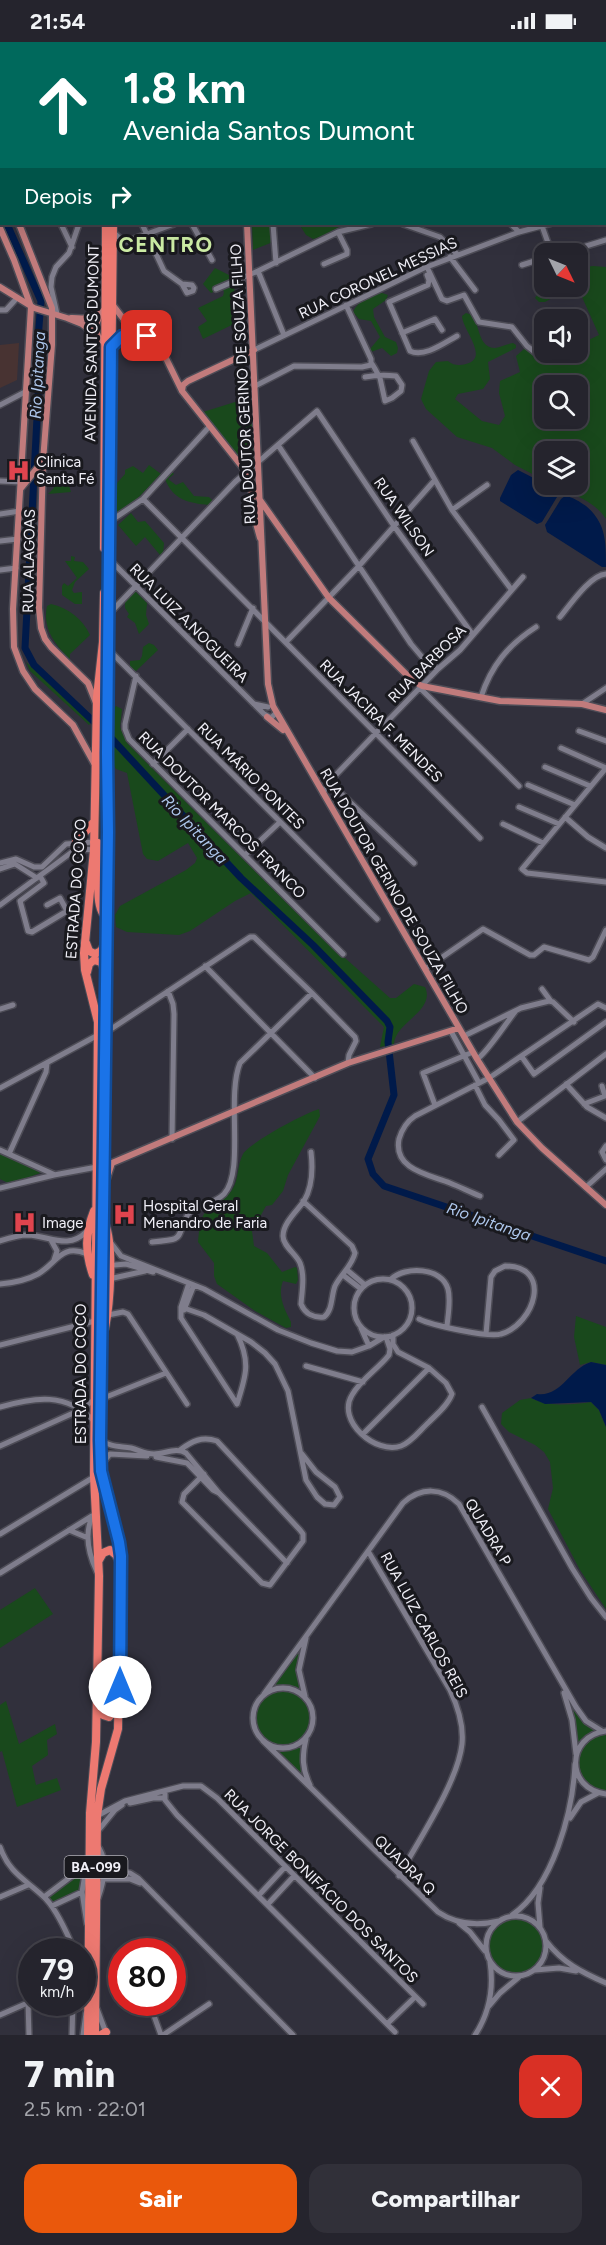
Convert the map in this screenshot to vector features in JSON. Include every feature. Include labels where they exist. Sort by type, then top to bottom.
[{"type":"highway","name":"AVENIDA SANTOS DUMONT","points":[[106,225],[106,309],[109,346],[108,717]]},
{"type":"highway","name":"AVENIDA SANTOS DUMONT","points":[[106,309],[113,228]]},
{"type":"highway","name":"AVENIDA SANTOS DUMONT","points":[[97,715],[103,642],[109,346]]},
{"type":"highway","name":"ESTRADA DO COCO","points":[[89,1938],[99,1576],[94,1477],[94,1421],[102,1347],[103,1150],[101,1034],[84,961],[84,939],[94,846],[97,715]]},
{"type":"highway","name":"ESTRADA DO COCO","points":[[93,1938],[95,1908],[93,1847],[97,1832],[100,1789],[118,1729],[120,1701],[121,1565],[119,1542],[100,1466],[95,1321],[101,1034],[106,973],[108,717]]},
{"type":"highway","points":[[72,843],[94,822]]},
{"type":"highway","points":[[94,846],[98,843],[101,848],[99,903],[102,914],[106,917]]},
{"type":"highway","points":[[84,939],[89,951],[95,954],[101,951],[106,940]]},
{"type":"highway","points":[[87,975],[89,964],[94,960],[101,962],[106,973]]},
{"type":"highway","points":[[95,1282],[87,1254],[87,1232],[96,1204]]},
{"type":"highway","points":[[102,1347],[108,1315],[109,1278],[109,1240],[103,1218]]},
{"type":"highway","points":[[99,1560],[103,1553],[110,1550],[116,1555],[121,1565]]},
{"type":"highway","points":[[97,1704],[103,1715],[109,1716],[115,1711],[120,1701]]},
{"type":"highway","name":"ESTRADA DO COCO","points":[[88,2016],[88,2035]]},
{"type":"highway","name":"ESTRADA DO COCO","points":[[91,2016],[95,2035]]},
{"type":"main road","name":"RUA ALAGOAS","points":[[19,225],[50,300],[52,313],[41,463],[39,608],[41,628],[51,648],[88,683],[97,705]]},
{"type":"main road","name":"RUA DOUTOR GERINO DE SOUZA FILHO","points":[[247,225],[270,706],[425,969],[455,1028],[464,1036],[518,1122],[542,1148],[605,1202]]},
{"type":"main road","points":[[0,228],[33,307],[25,392],[23,484],[12,632],[16,656],[35,689],[73,724],[96,766]]},
{"type":"main road","points":[[0,287],[33,307],[82,324],[109,346],[122,336],[147,336]]},
{"type":"main road","points":[[67,318],[90,319],[106,309]]},
{"type":"main road","points":[[106,309],[159,344],[182,391],[247,473],[260,500],[329,598],[421,687],[508,702],[582,704],[606,710]]},
{"type":"main road","points":[[98,336],[95,327],[106,309]]},
{"type":"main road","points":[[122,336],[125,321]]},
{"type":"main road","points":[[182,391],[185,383],[254,350]]},
{"type":"main road","points":[[174,374],[181,378],[198,376]]},
{"type":"main road","points":[[23,484],[41,463]]},
{"type":"main road","name":"RUA DOUTOR GERINO DE SOUZA FILHO","points":[[251,482],[254,516],[262,544]]},
{"type":"main road","points":[[266,716],[287,733]]},
{"type":"main road","points":[[112,1163],[348,1063],[374,1053],[400,1048],[455,1028]]},
{"type":"main road","points":[[103,1150],[112,1163]]},
{"type":"main road","points":[[102,1196],[112,1163]]},
{"type":"street","points":[[61,225],[72,247]]},
{"type":"street","points":[[52,313],[52,277],[56,267],[69,253],[79,225]]},
{"type":"street","points":[[142,225],[165,271],[182,284],[187,293],[193,291],[192,285],[182,284]]},
{"type":"street","points":[[113,228],[124,242],[171,225]]},
{"type":"street","points":[[193,225],[212,260]]},
{"type":"street","points":[[273,225],[276,263]]},
{"type":"street","points":[[216,288],[276,263],[339,232],[367,225]]},
{"type":"street","points":[[406,225],[440,237],[457,254]]},
{"type":"street","points":[[512,225],[519,232]]},
{"type":"street","name":"RUA CORONEL MESSIAS","points":[[254,350],[426,267],[519,232],[546,225]]},
{"type":"street","points":[[542,226],[548,243]]},
{"type":"street","points":[[324,264],[347,254],[339,232]]},
{"type":"street","points":[[588,245],[606,240]]},
{"type":"street","points":[[450,257],[475,290]]},
{"type":"street","points":[[522,265],[534,261]]},
{"type":"street","points":[[426,267],[428,285]]},
{"type":"street","points":[[426,267],[444,301],[461,295],[466,296],[479,322],[512,327],[534,352]]},
{"type":"street","points":[[258,271],[284,335]]},
{"type":"street","points":[[436,287],[428,285],[389,302],[410,351],[424,352],[458,336]]},
{"type":"street","points":[[0,310],[6,310],[17,298]]},
{"type":"street","points":[[346,305],[378,375],[385,401],[401,391],[402,386],[396,376],[378,375],[365,377]]},
{"type":"street","points":[[402,333],[435,319],[442,330]]},
{"type":"street","points":[[255,386],[294,366],[362,367],[372,364]]},
{"type":"street","points":[[0,405],[25,392]]},
{"type":"street","name":"RUA WILSON","points":[[278,445],[317,411],[394,526],[473,635]]},
{"type":"street","points":[[109,522],[143,499],[210,426]]},
{"type":"street","points":[[413,441],[452,510],[511,589]]},
{"type":"street","points":[[109,614],[247,473],[278,445],[411,644],[422,657],[438,669]]},
{"type":"street","points":[[271,452],[285,454]]},
{"type":"street","points":[[0,481],[23,484]]},
{"type":"street","points":[[286,642],[358,567],[434,481]]},
{"type":"street","points":[[452,510],[486,485]]},
{"type":"street","name":"RUA JACIRA F. MENDES","points":[[143,499],[266,620],[375,734],[480,838]]},
{"type":"street","points":[[0,514],[20,511]]},
{"type":"street","points":[[0,541],[18,539]]},
{"type":"street","name":"RUA LUIZ A.NOGUEIRA","points":[[108,559],[266,716]]},
{"type":"street","points":[[0,570],[16,568]]},
{"type":"street","points":[[560,617],[590,582],[601,574],[606,574]]},
{"type":"street","name":"RUA BARBOSA","points":[[323,793],[329,782],[438,669],[460,650],[523,577]]},
{"type":"street","points":[[238,644],[253,608]]},
{"type":"street","points":[[481,697],[503,653],[536,627]]},
{"type":"street","name":"RUA MÁRIO PONTES","points":[[108,649],[377,919]]},
{"type":"street","name":"RUA DOUTOR MARCOS FRANCO","points":[[136,676],[125,729],[129,740],[343,954]]},
{"type":"street","points":[[421,687],[519,786]]},
{"type":"street","points":[[582,704],[606,688]]},
{"type":"street","name":"RUA LUIZ A.NOGUEIRA","points":[[253,704],[270,706]]},
{"type":"street","points":[[270,706],[266,716],[273,717],[276,713]]},
{"type":"street","points":[[153,764],[188,729]]},
{"type":"street","points":[[579,731],[606,741]]},
{"type":"street","points":[[561,748],[606,768],[523,868],[524,872],[606,882]]},
{"type":"street","points":[[545,767],[590,786]]},
{"type":"street","points":[[599,776],[606,780]]},
{"type":"street","points":[[329,782],[414,862]]},
{"type":"street","points":[[528,785],[574,805]]},
{"type":"street","points":[[519,807],[559,824]]},
{"type":"street","points":[[565,817],[588,837],[606,848]]},
{"type":"street","points":[[245,855],[280,822]]},
{"type":"street","points":[[503,824],[543,843]]},
{"type":"street","points":[[0,863],[16,859],[34,867],[42,867],[63,846],[72,843],[94,846]]},
{"type":"street","points":[[72,843],[72,852]]},
{"type":"street","points":[[0,905],[72,852],[94,846]]},
{"type":"street","points":[[0,869],[15,864],[39,877],[44,883],[20,901],[28,931],[32,932],[67,911],[60,898],[47,904]]},
{"type":"street","points":[[23,870],[29,883]]},
{"type":"street","points":[[425,969],[483,929],[530,955],[546,947],[589,960],[593,957],[606,930]]},
{"type":"street","points":[[0,1088],[101,1034],[250,937],[257,938],[356,1040],[348,1063]]},
{"type":"street","points":[[205,966],[315,1078]]},
{"type":"street","points":[[542,989],[574,1022]]},
{"type":"street","points":[[168,991],[174,1014],[172,1138]]},
{"type":"street","points":[[152,1242],[177,1238],[183,1229],[186,1217],[193,1210],[217,1200],[231,1183],[234,1163],[233,1112],[236,1078],[240,1063],[312,993]]},
{"type":"street","points":[[464,1036],[516,1011],[552,1001]]},
{"type":"street","points":[[480,1197],[449,1183],[422,1175],[412,1168],[399,1151],[402,1130],[411,1119],[489,1078],[599,1004],[606,1008]]},
{"type":"street","points":[[0,1009],[13,1005]]},
{"type":"street","points":[[477,1059],[485,1054],[492,1041],[516,1011]]},
{"type":"street","points":[[522,1057],[534,1074],[606,1022]]},
{"type":"street","points":[[455,1028],[464,1057],[485,1105],[514,1140],[500,1155]]},
{"type":"street","points":[[435,1106],[423,1072],[473,1052]]},
{"type":"street","points":[[518,1122],[606,1054]]},
{"type":"street","points":[[9,1154],[46,1072],[47,1063]]},
{"type":"street","points":[[566,1084],[584,1104],[606,1118]]},
{"type":"street","points":[[584,1104],[605,1096],[602,1086]]},
{"type":"street","points":[[606,1146],[602,1153],[606,1160]]},
{"type":"street","points":[[0,1150],[54,1175]]},
{"type":"street","points":[[303,1202],[352,1246],[355,1253],[355,1257],[334,1289],[330,1310],[327,1315],[320,1318],[305,1312],[301,1304],[302,1270],[298,1259],[286,1245],[283,1237],[284,1228],[303,1202],[311,1179],[311,1152]]},
{"type":"street","points":[[0,1188],[97,1167]]},
{"type":"street","points":[[586,1186],[606,1169]]},
{"type":"street","points":[[0,1241],[25,1235],[51,1240],[74,1240],[87,1232]]},
{"type":"street","points":[[51,1240],[57,1251],[54,1260]]},
{"type":"street","points":[[109,1240],[121,1256],[192,1284],[278,1330],[311,1343],[344,1352],[369,1346],[393,1335],[408,1324],[413,1307],[411,1298],[400,1283],[391,1279],[374,1280],[363,1287],[354,1303],[354,1311],[369,1346]]},
{"type":"street","points":[[0,1284],[34,1276],[71,1250],[87,1254]]},
{"type":"street","points":[[109,1278],[115,1265],[116,1252]]},
{"type":"street","points":[[115,1265],[126,1264],[145,1271],[163,1274]]},
{"type":"street","points":[[419,1318],[486,1334],[498,1335],[507,1332],[529,1312],[534,1300],[536,1289],[532,1280],[522,1270],[505,1266],[495,1271],[491,1277],[486,1334]]},
{"type":"street","points":[[391,1279],[402,1271],[410,1270],[429,1273],[444,1281],[448,1289],[447,1326]]},
{"type":"street","points":[[109,1278],[145,1271]]},
{"type":"street","points":[[400,1283],[402,1271]]},
{"type":"street","points":[[345,1272],[363,1287]]},
{"type":"street","points":[[192,1284],[183,1307],[183,1321],[237,1404],[247,1369],[244,1348],[236,1334]]},
{"type":"street","points":[[183,1307],[249,1341],[269,1358],[279,1371],[288,1391],[306,1480],[317,1497],[326,1504],[334,1505],[340,1497],[338,1490],[310,1467],[302,1454]]},
{"type":"street","points":[[108,1315],[123,1312],[128,1314],[187,1404]]},
{"type":"street","points":[[0,1345],[95,1321]]},
{"type":"street","points":[[360,1326],[367,1332],[385,1337]]},
{"type":"street","points":[[393,1335],[393,1344],[398,1352],[429,1368],[446,1383],[452,1394],[447,1404],[413,1438],[400,1446],[387,1448],[375,1444],[353,1424],[348,1408],[352,1394],[390,1355],[398,1352]]},
{"type":"street","points":[[385,1337],[390,1355]]},
{"type":"street","points":[[244,1348],[249,1341]]},
{"type":"street","points":[[306,1366],[355,1380],[361,1384]]},
{"type":"street","points":[[363,1434],[429,1368]]},
{"type":"street","points":[[0,1446],[80,1410],[97,1399],[166,1373]]},
{"type":"street","points":[[230,1394],[241,1392]]},
{"type":"street","points":[[0,1407],[28,1399],[47,1398],[64,1402],[80,1410],[94,1421]]},
{"type":"street","points":[[482,1407],[577,1577],[606,1617]]},
{"type":"street","points":[[169,1455],[182,1451],[192,1441],[204,1438],[217,1441],[303,1534],[303,1541],[270,1585],[262,1583],[182,1502],[184,1494],[202,1475]]},
{"type":"street","points":[[100,1440],[122,1451]]},
{"type":"street","points":[[100,1466],[110,1454],[122,1451],[169,1455],[191,1466],[202,1475]]},
{"type":"street","points":[[181,1461],[184,1456],[182,1451]]},
{"type":"street","points":[[182,1451],[202,1475],[287,1563]]},
{"type":"street","points":[[304,1470],[310,1467]]},
{"type":"street","points":[[0,1534],[94,1477]]},
{"type":"street","name":"QUADRA P","points":[[264,1694],[410,1497],[425,1490],[447,1494],[454,1498],[561,1683],[586,1721],[604,1731]]},
{"type":"street","points":[[96,1507],[89,1524],[88,1538],[90,1554],[99,1576]]},
{"type":"street","points":[[0,1573],[92,1516]]},
{"type":"street","points":[[69,1530],[88,1538]]},
{"type":"street","name":"RUA LUIZ CARLOS REIS","points":[[368,1551],[450,1690],[460,1715],[462,1728],[457,1765],[399,1876]]},
{"type":"street","points":[[308,1633],[299,1670],[313,1721],[306,1737],[302,1758],[306,1777],[312,1789]]},
{"type":"street","points":[[561,1683],[572,1720],[580,1780],[586,1787],[606,1794]]},
{"type":"street","points":[[306,1698],[290,1688],[272,1690],[258,1701],[253,1717],[254,1726],[263,1741],[312,1789]]},
{"type":"street","points":[[533,1971],[543,1960],[546,1946],[538,1903],[540,1887],[566,1824],[580,1745],[586,1738],[604,1731]]},
{"type":"street","points":[[263,1741],[278,1748],[286,1748],[306,1737]]},
{"type":"street","name":"RUA JORGE BONIFÁCIO DOS SANTOS","points":[[138,1799],[194,1785],[208,1791],[423,2004]]},
{"type":"street","name":"QUADRA Q","points":[[312,1789],[438,1912],[458,1922],[476,1924],[499,1921]]},
{"type":"street","points":[[165,1791],[165,1798],[177,1815],[395,2032]]},
{"type":"street","points":[[566,1824],[581,1802],[599,1793]]},
{"type":"street","points":[[97,1816],[121,1804],[138,1799],[165,1798]]},
{"type":"street","points":[[97,1832],[121,1804]]},
{"type":"street","points":[[0,1847],[9,1865],[52,1906],[68,1938]]},
{"type":"street","points":[[89,1930],[82,1905],[82,1892],[85,1866],[93,1847],[102,1853],[107,1875],[95,1908]]},
{"type":"street","points":[[44,1897],[85,1866]]},
{"type":"street","points":[[259,1895],[285,1868]]},
{"type":"street","points":[[107,1875],[134,1877],[144,1884],[293,2035]]},
{"type":"street","points":[[268,1904],[294,1876]]},
{"type":"street","points":[[0,1897],[28,1885]]},
{"type":"street","points":[[486,1952],[488,1935],[499,1921],[522,1908],[540,1887]]},
{"type":"street","points":[[52,1906],[82,1892]]},
{"type":"street","points":[[510,1916],[527,1918],[541,1928]]},
{"type":"street","points":[[458,1922],[470,1932],[486,1952],[490,1962],[492,1986],[488,2007],[475,2035]]},
{"type":"street","points":[[545,1939],[558,1955],[578,1971]]},
{"type":"street","points":[[490,1962],[499,1971],[519,1976]]},
{"type":"street","points":[[488,2007],[519,1976],[533,1971],[559,1968],[578,1971],[606,1983]]},
{"type":"street","points":[[387,2024],[415,1997]]},
{"type":"street","points":[[155,2016],[162,2035],[209,2004]]},
{"type":"street","points":[[0,2014],[18,2007]]},
{"type":"street","points":[[29,2035],[30,2016]]},
{"type":"street","points":[[72,2016],[72,2035]]},
{"type":"street","points":[[83,2035],[85,2016]]},
{"type":"street","points":[[94,2016],[104,2034]]},
{"type":"shaded area","points":[[19,343],[17,380],[0,388],[0,345]]},
{"type":"green space","points":[[252,225],[271,225],[273,242],[253,250]]},
{"type":"green space","points":[[300,225],[339,225],[324,236],[313,239],[306,235]]},
{"type":"green space","points":[[588,267],[606,267],[606,519],[589,502],[575,495],[588,495],[588,441],[534,441],[534,475],[515,465],[492,448],[457,437],[426,409],[421,399],[429,371],[436,362],[448,361],[460,365],[470,363],[475,358],[474,345],[462,316],[466,313],[472,315],[482,340],[489,347],[495,348],[513,343],[516,348],[488,362],[490,379],[483,389],[458,394],[455,399],[482,421],[499,425],[505,416],[499,393],[500,381],[520,372],[516,356],[524,349],[534,352],[534,363],[588,363],[588,340],[599,335],[582,297],[588,297]]},
{"type":"green space","points":[[215,268],[233,277],[238,322],[203,339],[198,327],[207,321],[198,308],[223,296],[224,292],[222,288],[211,293],[203,284]]},
{"type":"green space","points":[[382,293],[388,295],[386,300],[373,309],[374,317],[385,337],[396,342],[397,353],[391,356],[382,348],[371,352],[370,349],[380,337],[371,321],[359,319],[353,312],[365,299]]},
{"type":"green space","points":[[554,297],[545,302],[539,302],[535,298]]},
{"type":"green space","points":[[254,401],[253,460],[248,464],[244,463],[203,412],[235,402]]},
{"type":"green space","points":[[149,465],[161,474],[136,500],[116,513],[117,483],[125,474],[125,470],[133,466],[143,473]]},
{"type":"green space","points":[[172,472],[174,474],[168,479],[176,485],[183,482],[194,496],[209,497],[213,501],[209,505],[188,501],[177,496],[165,479]]},
{"type":"green space","points":[[64,478],[72,479],[68,483],[71,492],[48,494],[54,488],[52,484],[54,482],[60,485]]},
{"type":"green space","points":[[131,513],[138,522],[145,521],[164,543],[163,554],[160,555],[145,537],[136,546],[118,525]]},
{"type":"green space","points":[[71,556],[75,557],[74,561],[83,562],[89,569],[75,582],[72,590],[74,593],[82,592],[82,604],[75,604],[62,595],[64,583],[68,586],[77,578],[65,561],[71,561]]},
{"type":"green space","points":[[135,591],[147,603],[146,615],[149,624],[139,634],[135,623],[127,617],[129,614],[125,608],[125,600]]},
{"type":"green space","points":[[51,604],[74,615],[90,635],[70,654],[70,659],[59,648],[48,629],[46,614],[47,606]]},
{"type":"green space","points":[[149,643],[158,650],[136,671],[130,668],[130,661],[140,660],[143,647]]},
{"type":"green space","points":[[26,662],[91,722],[89,725],[30,671]]},
{"type":"green space","points":[[116,706],[122,709],[120,727],[127,743],[318,934],[390,998],[396,998],[414,984],[425,987],[427,995],[425,1003],[401,1029],[394,1044],[380,1047],[384,1027],[251,893],[190,931],[179,935],[127,932],[116,927],[115,915],[120,906],[186,870],[195,863],[197,858],[188,843],[158,861],[147,859],[143,854],[127,773],[116,769],[113,764],[113,709]]},
{"type":"green space","points":[[319,1109],[320,1116],[288,1175],[283,1191],[272,1205],[266,1206],[252,1231],[254,1246],[267,1253],[282,1272],[297,1268],[296,1284],[283,1281],[281,1287],[282,1303],[291,1322],[291,1327],[286,1328],[255,1311],[217,1284],[214,1276],[214,1263],[198,1242],[200,1228],[202,1217],[207,1211],[232,1190],[241,1158],[248,1149],[278,1129]]},
{"type":"green space","points":[[0,1153],[43,1172],[10,1184],[0,1179]]},
{"type":"green space","points":[[576,1316],[606,1327],[606,1365],[591,1362],[580,1365],[574,1337]]},
{"type":"green space","points":[[531,1398],[553,1404],[591,1402],[599,1410],[606,1427],[606,1609],[580,1570],[548,1509],[553,1488],[550,1462],[544,1452],[535,1445],[509,1432],[501,1424],[502,1413],[520,1400]]},
{"type":"green space","points":[[35,1588],[53,1614],[0,1648],[0,1610]]},
{"type":"green space","points":[[300,1647],[298,1668],[302,1692],[288,1686],[270,1689]]},
{"type":"green space","points":[[278,1691],[288,1691],[298,1695],[306,1703],[310,1718],[306,1733],[298,1741],[288,1745],[278,1745],[268,1741],[260,1733],[256,1723],[256,1713],[260,1703],[268,1695]]},
{"type":"green space","points":[[566,1696],[582,1720],[597,1731],[585,1737],[577,1746]]},
{"type":"green space","points":[[6,1701],[19,1744],[55,1724],[57,1734],[47,1740],[48,1755],[32,1766],[36,1785],[57,1778],[61,1790],[17,1807],[2,1751],[0,1752],[0,1705]]},
{"type":"green space","points":[[606,1733],[606,1791],[594,1788],[585,1782],[578,1764],[585,1746],[594,1738]]},
{"type":"green space","points":[[302,1743],[300,1760],[304,1779],[274,1749],[288,1750]]},
{"type":"green space","points":[[79,1872],[82,1873],[79,1890],[52,1904],[47,1897]]},
{"type":"green space","points":[[511,1919],[521,1919],[531,1923],[539,1931],[543,1946],[539,1961],[531,1969],[521,1973],[511,1973],[501,1969],[493,1961],[489,1951],[489,1941],[493,1931],[501,1923]]},
{"type":"water","points":[[518,470],[534,478],[534,495],[556,495],[542,522],[537,524],[500,501],[511,475]]},
{"type":"water","points":[[565,496],[586,506],[598,519],[604,533],[606,567],[602,567],[547,532],[545,525]]},
{"type":"water","points":[[591,1362],[606,1365],[606,1427],[599,1410],[591,1402],[545,1404],[531,1398],[537,1394],[553,1391],[577,1370]]},
{"type":"waterway","name":"Rio Ipitanga","points":[[7,225],[41,301],[25,648],[34,665],[112,739],[241,878],[313,945],[387,1021],[390,1027],[388,1042],[394,1095],[368,1159],[373,1174],[384,1186],[606,1261]]},
{"type":"place","name":"Clinica Santa Fé","points":[[18,471]]},
{"type":"place","name":"Hospital Geral Menandro de Faria","points":[[125,1215]]},
{"type":"place","name":"Image","points":[[24,1223]]},
{"type":"district","name":"CENTRO","points":[[166,245]]},
{"type":"route","points":[[120,1687],[121,1556],[101,1471],[100,1440],[108,832],[111,347],[122,336],[147,336]]}]
